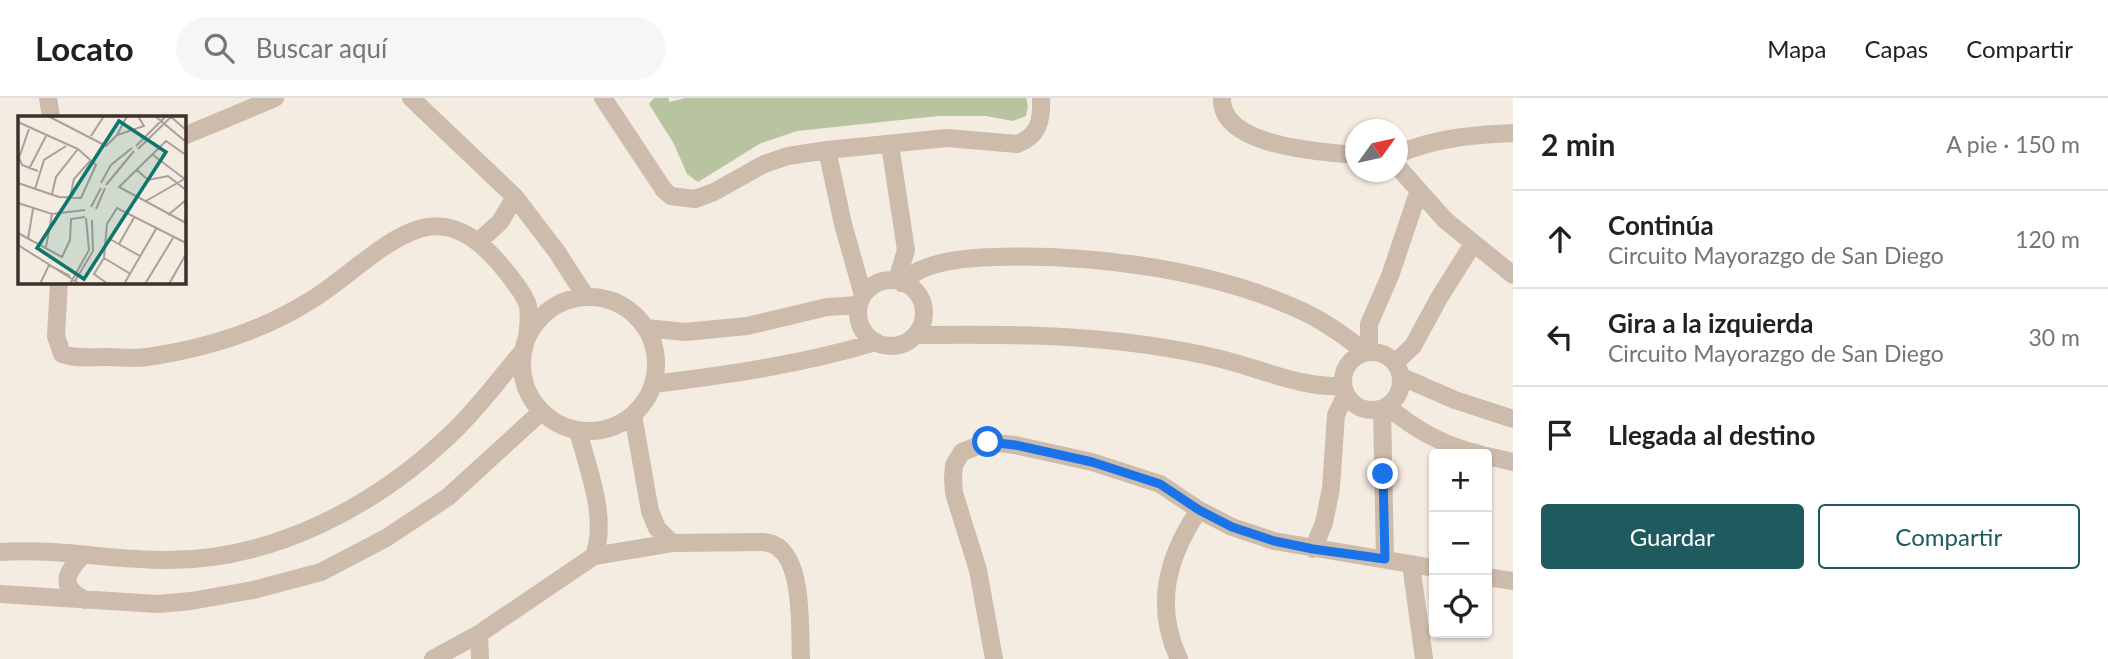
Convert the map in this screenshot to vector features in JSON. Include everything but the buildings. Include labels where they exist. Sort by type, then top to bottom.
[{"type":"street","points":[[48,98],[51,116]]},
{"type":"street","points":[[186,135],[275,98]]},
{"type":"street","points":[[411,98],[515,197],[557,252],[586,297]]},
{"type":"street","points":[[606,99],[664,190],[671,196],[684,200],[714,192],[736,178],[788,156],[947,138],[1017,144],[1026,141],[1035,133],[1041,120],[1041,98]]},
{"type":"street","points":[[1222,98],[1230,120],[1254,138],[1268,143],[1345,154]]},
{"type":"street","points":[[1408,150],[1447,138],[1513,133]]},
{"type":"street","points":[[890,145],[906,250],[900,281]]},
{"type":"street","points":[[827,150],[861,300],[858,316],[860,327],[866,336],[886,346],[908,342],[921,326],[923,306],[919,296],[900,281]]},
{"type":"street","points":[[1408,180],[1418,193],[1473,244],[1513,275]]},
{"type":"street","points":[[1367,352],[1369,324],[1390,276],[1418,193]]},
{"type":"street","points":[[479,241],[500,222],[515,197]]},
{"type":"street","points":[[0,552],[166,560],[213,556],[269,545],[300,534],[363,500],[405,472],[454,432],[525,344],[541,317],[562,302],[586,297],[604,298],[620,304],[646,328],[653,345],[656,365],[653,384],[645,401],[633,415],[617,426],[598,431],[578,431],[559,424],[541,412],[529,394],[522,373],[525,344],[528,306],[523,295],[479,241],[455,229],[422,228],[396,240],[308,303],[255,330],[146,357],[79,358],[62,354],[56,335],[59,284]]},
{"type":"street","points":[[916,335],[1043,334],[1105,339],[1180,350],[1292,380],[1345,390],[1358,407],[1374,411],[1385,408],[1396,399],[1401,388],[1399,370],[1438,298],[1473,244]]},
{"type":"street","points":[[646,328],[685,332],[747,326],[861,300],[871,287],[881,282],[900,281],[943,262],[1019,256],[1105,262],[1194,275],[1301,310],[1332,326],[1367,352],[1384,354],[1399,370],[1455,400],[1513,419]]},
{"type":"street","points":[[653,384],[846,352],[876,342]]},
{"type":"street","points":[[1313,549],[1324,523],[1331,488],[1336,415],[1345,390],[1345,369],[1350,361],[1367,352]]},
{"type":"street","points":[[1385,408],[1413,427],[1460,449]]},
{"type":"street","points":[[1385,408],[1385,559]]},
{"type":"street","points":[[0,594],[158,604],[191,601],[289,582],[321,572],[386,538],[448,497],[541,412]]},
{"type":"street","points":[[633,415],[650,510],[657,528],[672,543]]},
{"type":"street","points":[[578,431],[599,517],[600,530],[594,556]]},
{"type":"street","points":[[994,659],[978,570],[954,493],[954,465],[962,452],[988,442],[1015,445],[1092,462],[1160,484],[1199,510],[1232,527],[1253,534],[1313,549],[1429,567]]},
{"type":"street","points":[[1492,457],[1513,462]]},
{"type":"street","points":[[1179,659],[1167,631],[1165,602],[1169,570],[1182,535],[1199,510]]},
{"type":"street","points":[[433,659],[479,634],[594,556],[672,543],[769,542],[783,550],[793,569],[801,659]]},
{"type":"street","points":[[83,555],[68,574],[68,586],[74,594],[86,601]]},
{"type":"street","points":[[1411,564],[1424,659]]},
{"type":"street","points":[[1492,578],[1513,582]]},
{"type":"street","points":[[479,634],[480,659]]},
{"type":"green space","points":[[654,98],[668,98],[670,102],[685,98],[1026,98],[1028,106],[1026,116],[1013,121],[986,116],[938,116],[797,131],[761,143],[698,182],[687,174],[674,144],[649,104]]},
{"type":"route","points":[[988,442],[1015,445],[1092,462],[1160,484],[1199,510],[1232,527],[1274,541],[1385,559],[1383,474]]}]
